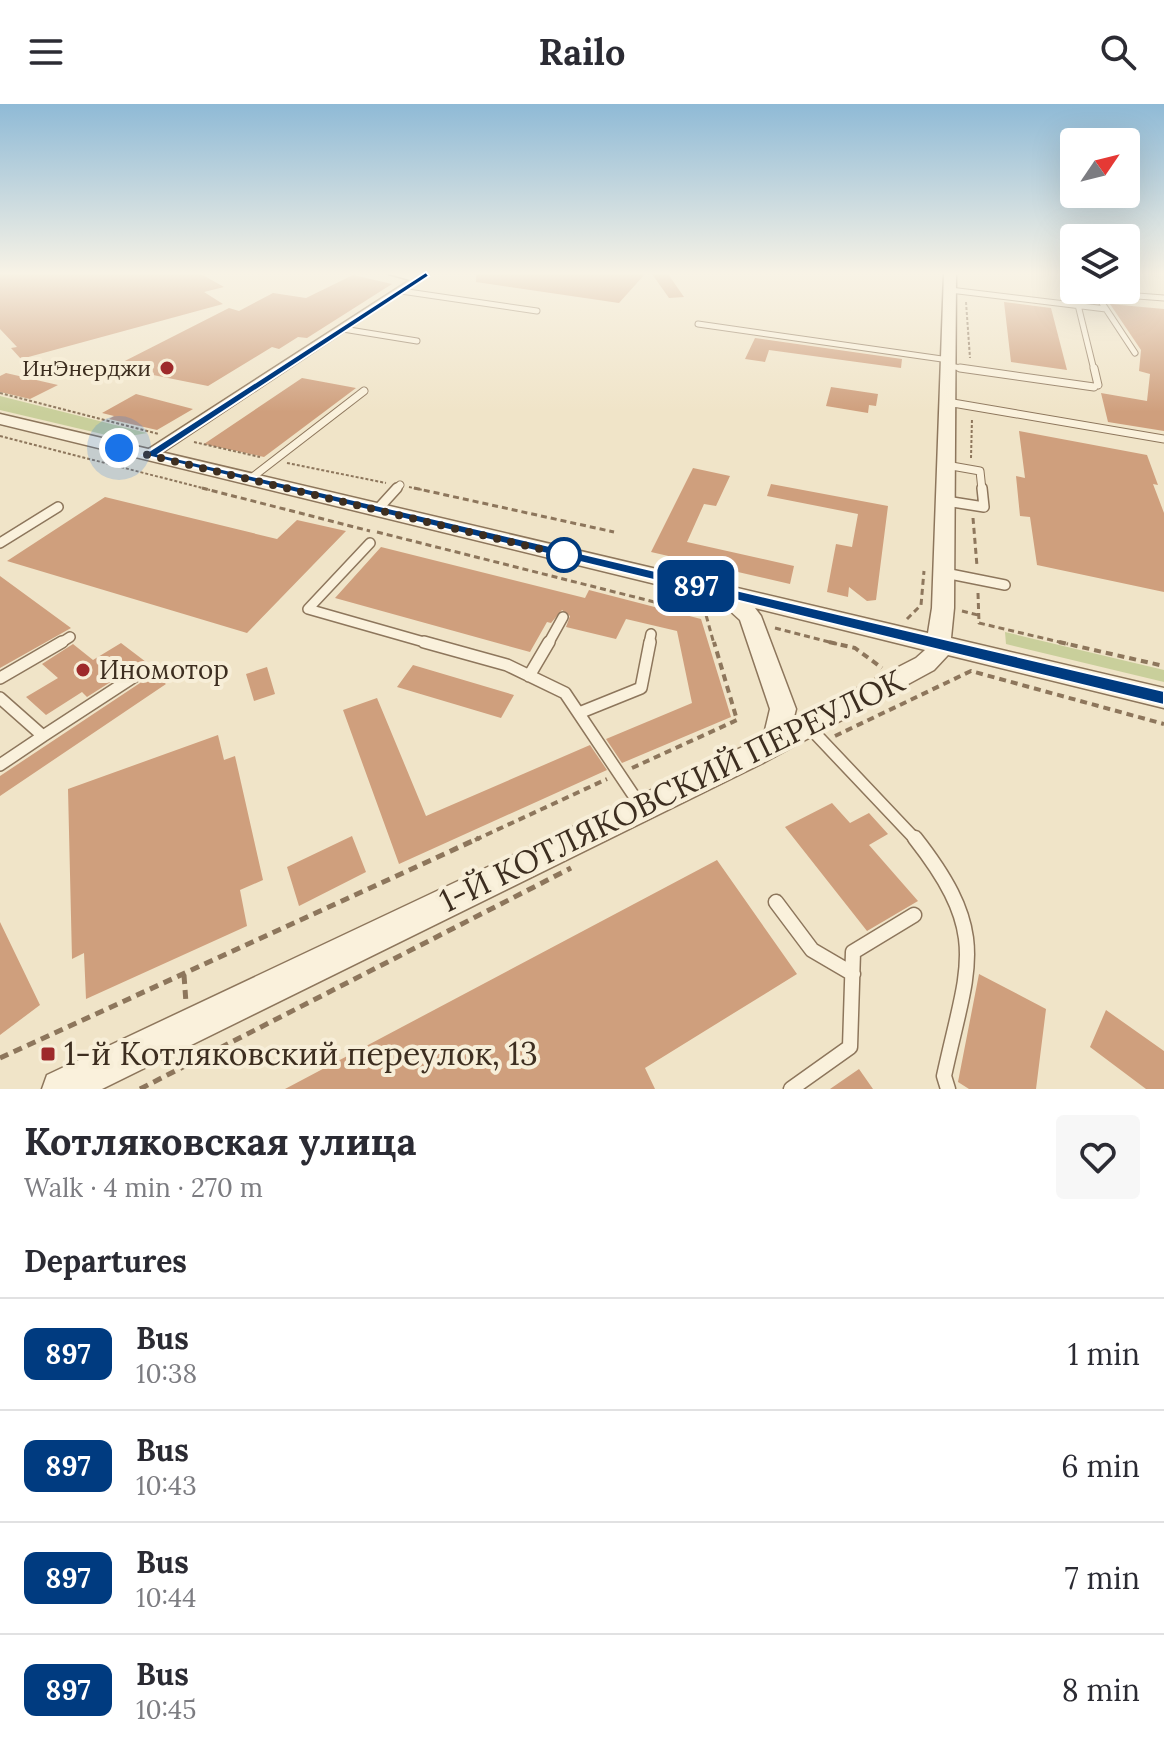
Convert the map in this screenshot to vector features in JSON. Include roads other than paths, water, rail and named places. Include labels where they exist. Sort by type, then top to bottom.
[{"type":"street","points":[[149,455],[357,320]]},
{"type":"street","points":[[939,643],[945,573],[950,320]]},
{"type":"street","points":[[0,419],[1164,698]]},
{"type":"street","points":[[710,590],[726,596],[750,616],[783,709],[777,735],[751,756]]},
{"type":"street","name":"1-Й КОТЛЯКОВСКИЙ ПЕРЕУЛОК","points":[[72,1086],[751,756],[816,734],[925,664],[937,653],[939,643]]},
{"type":"lane","points":[[698,324],[949,363],[970,369],[1096,386],[1081,320]]},
{"type":"lane","points":[[1113,320],[1135,353]]},
{"type":"lane","points":[[343,329],[417,341]]},
{"type":"lane","points":[[250,479],[364,391]]},
{"type":"lane","points":[[947,402],[1164,439]]},
{"type":"lane","points":[[946,465],[980,471],[985,511],[972,505],[946,501]]},
{"type":"lane","points":[[377,510],[400,485]]},
{"type":"lane","points":[[0,543],[58,507]]},
{"type":"lane","points":[[370,543],[308,609],[507,665],[565,693],[642,808]]},
{"type":"lane","points":[[945,573],[1005,585]]},
{"type":"lane","points":[[529,676],[563,617]]},
{"type":"lane","points":[[579,713],[641,688],[651,634]]},
{"type":"lane","points":[[0,678],[70,637]]},
{"type":"lane","points":[[0,765],[135,676]]},
{"type":"lane","points":[[0,698],[43,736]]},
{"type":"lane","points":[[816,734],[920,843],[944,875],[958,903],[966,928],[969,956],[944,1076],[948,1089]]},
{"type":"lane","points":[[776,902],[812,950],[853,974]]},
{"type":"lane","points":[[791,1089],[850,1047],[853,952],[914,915]]},
{"type":"place","name":"ИнЭнерджи","points":[[167,368]]},
{"type":"place","name":"Иномотор","points":[[83,670]]},
{"type":"place","name":"1-й Котляковский переулок, 13","points":[[48,1054]]}]
